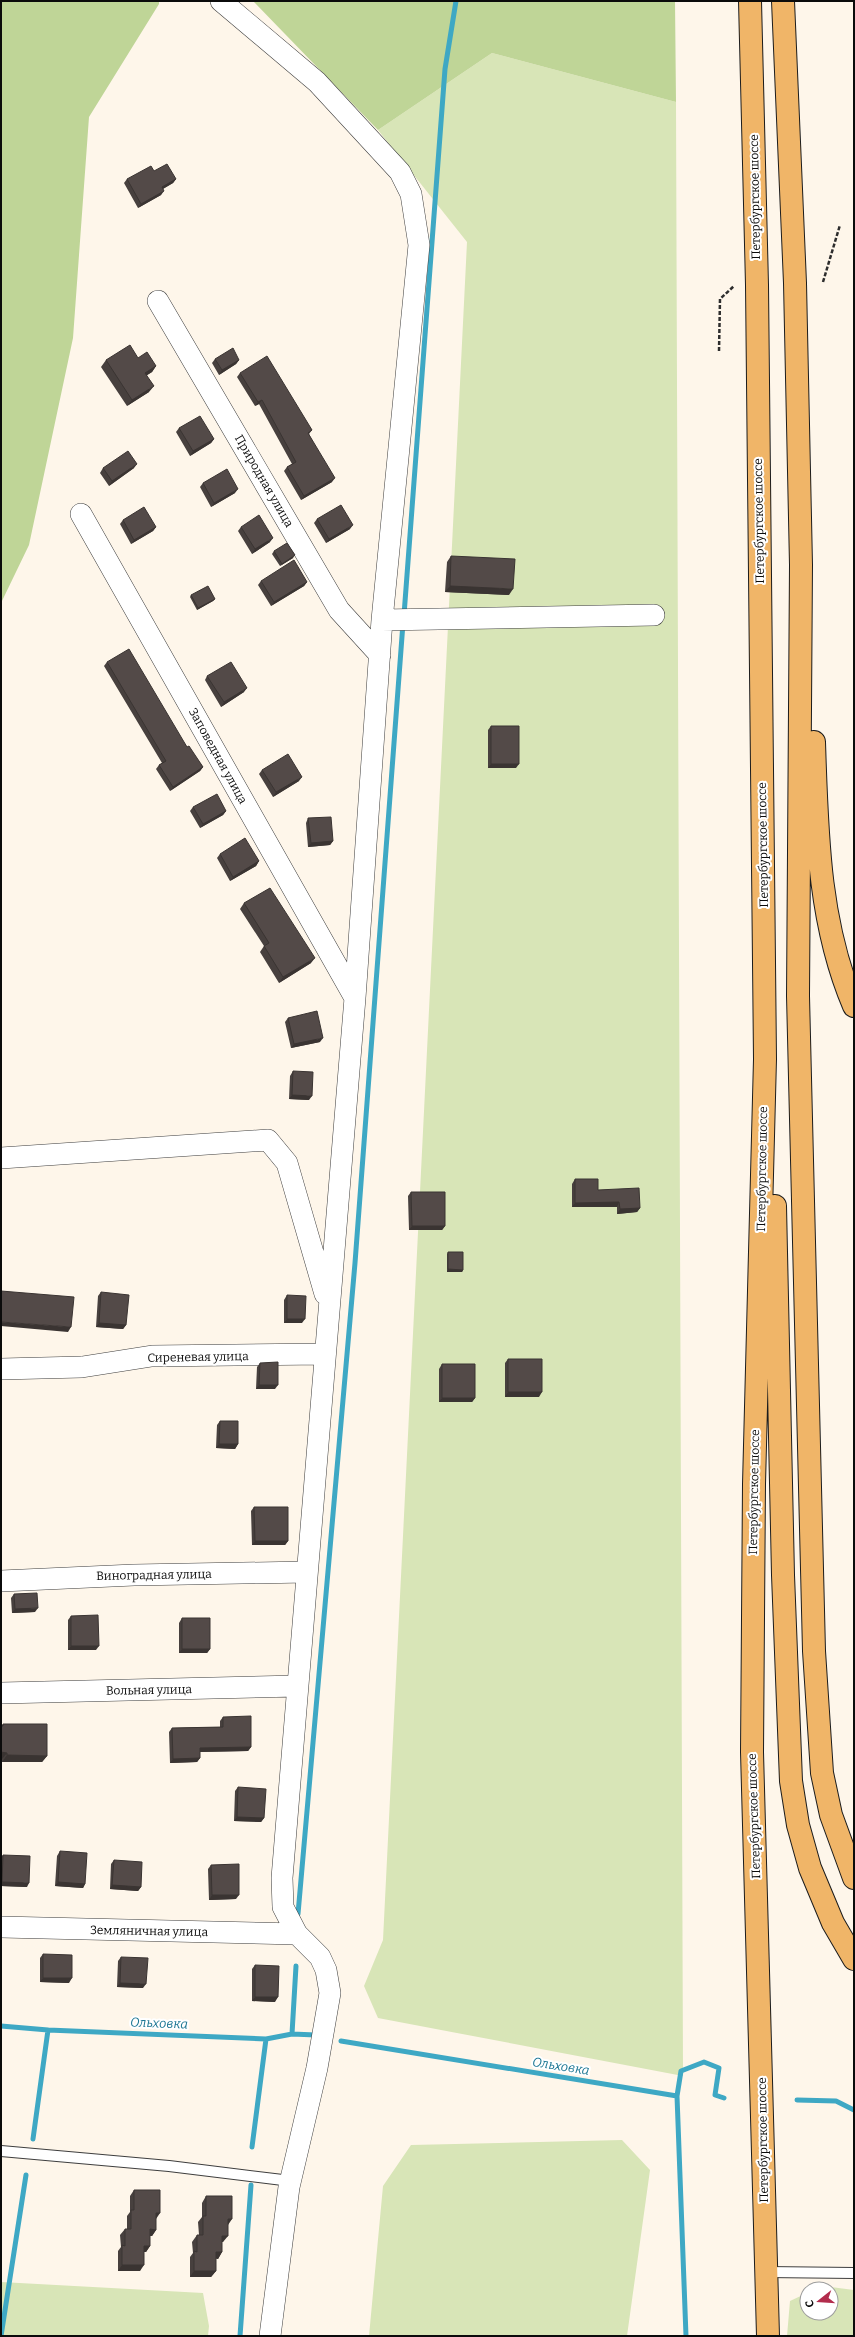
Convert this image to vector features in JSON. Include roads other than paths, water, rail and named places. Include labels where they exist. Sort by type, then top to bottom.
[{"type":"main road","name":"Петербургское шоссе","points":[[750,1],[757,285],[765,1059],[754,1484],[752,1752],[768,2336]]},
{"type":"main road","points":[[783,1],[795,283],[801,565],[798,996],[814,1651],[819,1744],[824,1780],[839,1843],[854,1878]]},
{"type":"main road","points":[[801,565],[813,723],[818,848],[825,902],[837,959],[854,1006]]},
{"type":"main road","points":[[765,1059],[774,1152],[783,1575],[791,1781],[798,1825],[810,1868],[833,1923],[854,1959]]},
{"type":"street","points":[[221,1],[317,82],[386,155],[400,172],[411,194],[419,245],[396,619],[380,655],[355,998],[324,1354],[282,1878],[283,1907],[297,1934],[320,1957],[326,1970],[330,1993],[317,2068],[291,2181],[270,2336]]},
{"type":"street","name":"Природная улица","points":[[158,301],[339,610],[380,655]]},
{"type":"street","name":"Заповедная улица","points":[[81,514],[355,998]]},
{"type":"street","points":[[396,619],[654,615]]},
{"type":"street","points":[[1,1158],[268,1140],[287,1163],[329,1306]]},
{"type":"street","name":"Сиреневая улица","points":[[1,1369],[82,1367],[152,1356],[324,1354]]},
{"type":"street","name":"Виноградная улица","points":[[1,1581],[134,1575],[306,1572]]},
{"type":"street","name":"Вольная улица","points":[[1,1694],[297,1686]]},
{"type":"street","name":"Земляничная улица","points":[[1,1927],[297,1934]]},
{"type":"lane","points":[[1,2151],[169,2166],[291,2181]]},
{"type":"lane","points":[[766,2272],[854,2273]]},
{"type":"waterway","points":[[404,615],[445,69],[456,1]]},
{"type":"waterway","points":[[298,1914],[355,1263],[403,623]]},
{"type":"waterway","points":[[292,2034],[296,1966]]},
{"type":"waterway","name":"Ольховка","points":[[1,2026],[48,2030],[266,2039],[292,2034],[316,2035]]},
{"type":"waterway","points":[[33,2139],[48,2030]]},
{"type":"waterway","points":[[252,2147],[266,2039]]},
{"type":"waterway","name":"Ольховка","points":[[341,2041],[677,2096],[681,2071],[704,2062],[719,2068],[715,2095],[724,2098]]},
{"type":"waterway","points":[[677,2096],[686,2336]]},
{"type":"waterway","name":"Ольховка","points":[[797,2100],[836,2101],[854,2110]]},
{"type":"waterway","points":[[1,2336],[26,2175]]},
{"type":"waterway","points":[[240,2336],[251,2185]]}]
